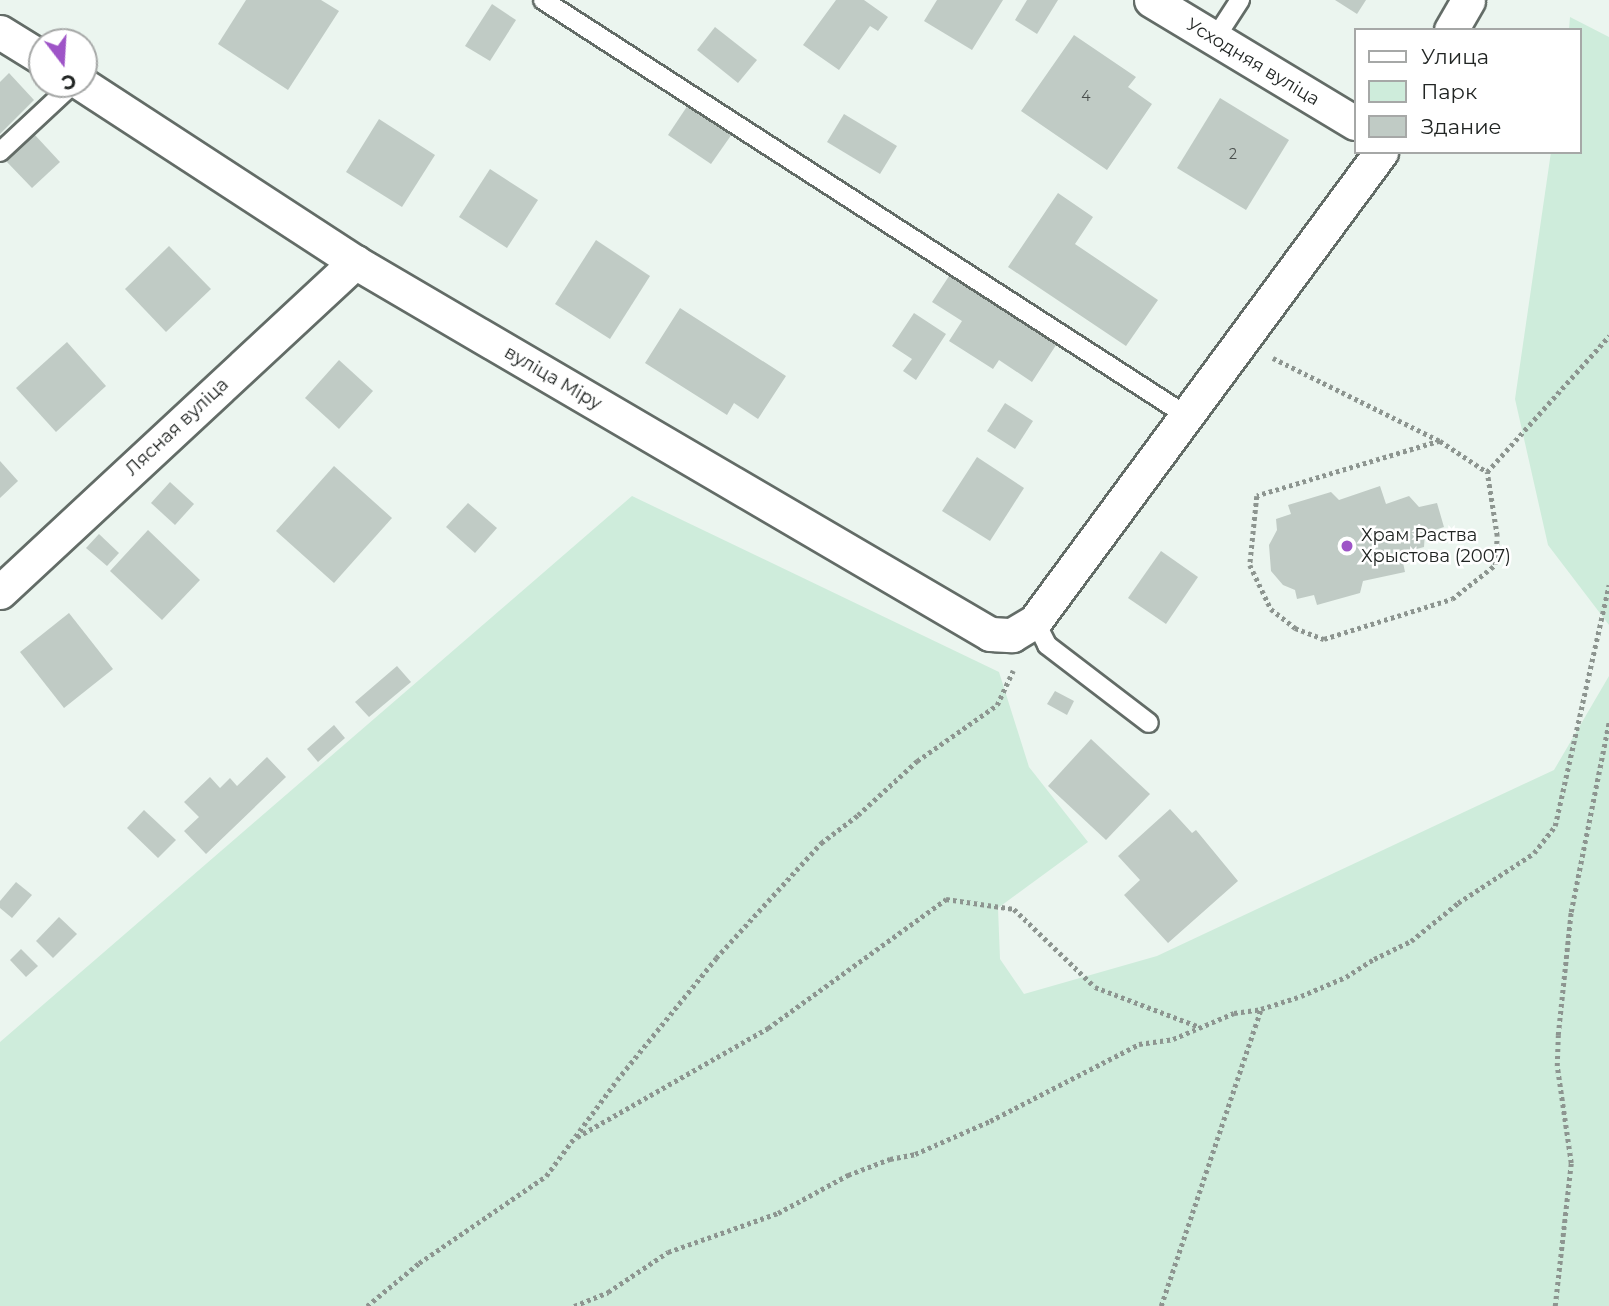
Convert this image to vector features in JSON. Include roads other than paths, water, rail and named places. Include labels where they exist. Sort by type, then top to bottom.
[{"type":"street","name":"Усходняя вуліца","points":[[1151,0],[1354,122]]},
{"type":"street","points":[[1452,28],[1468,0]]},
{"type":"street","points":[[0,32],[28,49]]},
{"type":"street","name":"вуліца Міру","points":[[98,94],[355,262],[990,634],[1012,635],[1035,621]]},
{"type":"street","points":[[1035,621],[1380,154]]},
{"type":"street","name":"Лясная вуліца","points":[[0,592],[355,262]]},
{"type":"lane","points":[[542,0],[1188,416]]},
{"type":"lane","points":[[1214,40],[1240,0]]},
{"type":"lane","points":[[0,152],[58,98]]},
{"type":"lane","points":[[1035,621],[1047,645],[1149,723]]},
{"type":"place","name":"Храм Раства Хрыстова (2007)","points":[[1347,546]]}]
